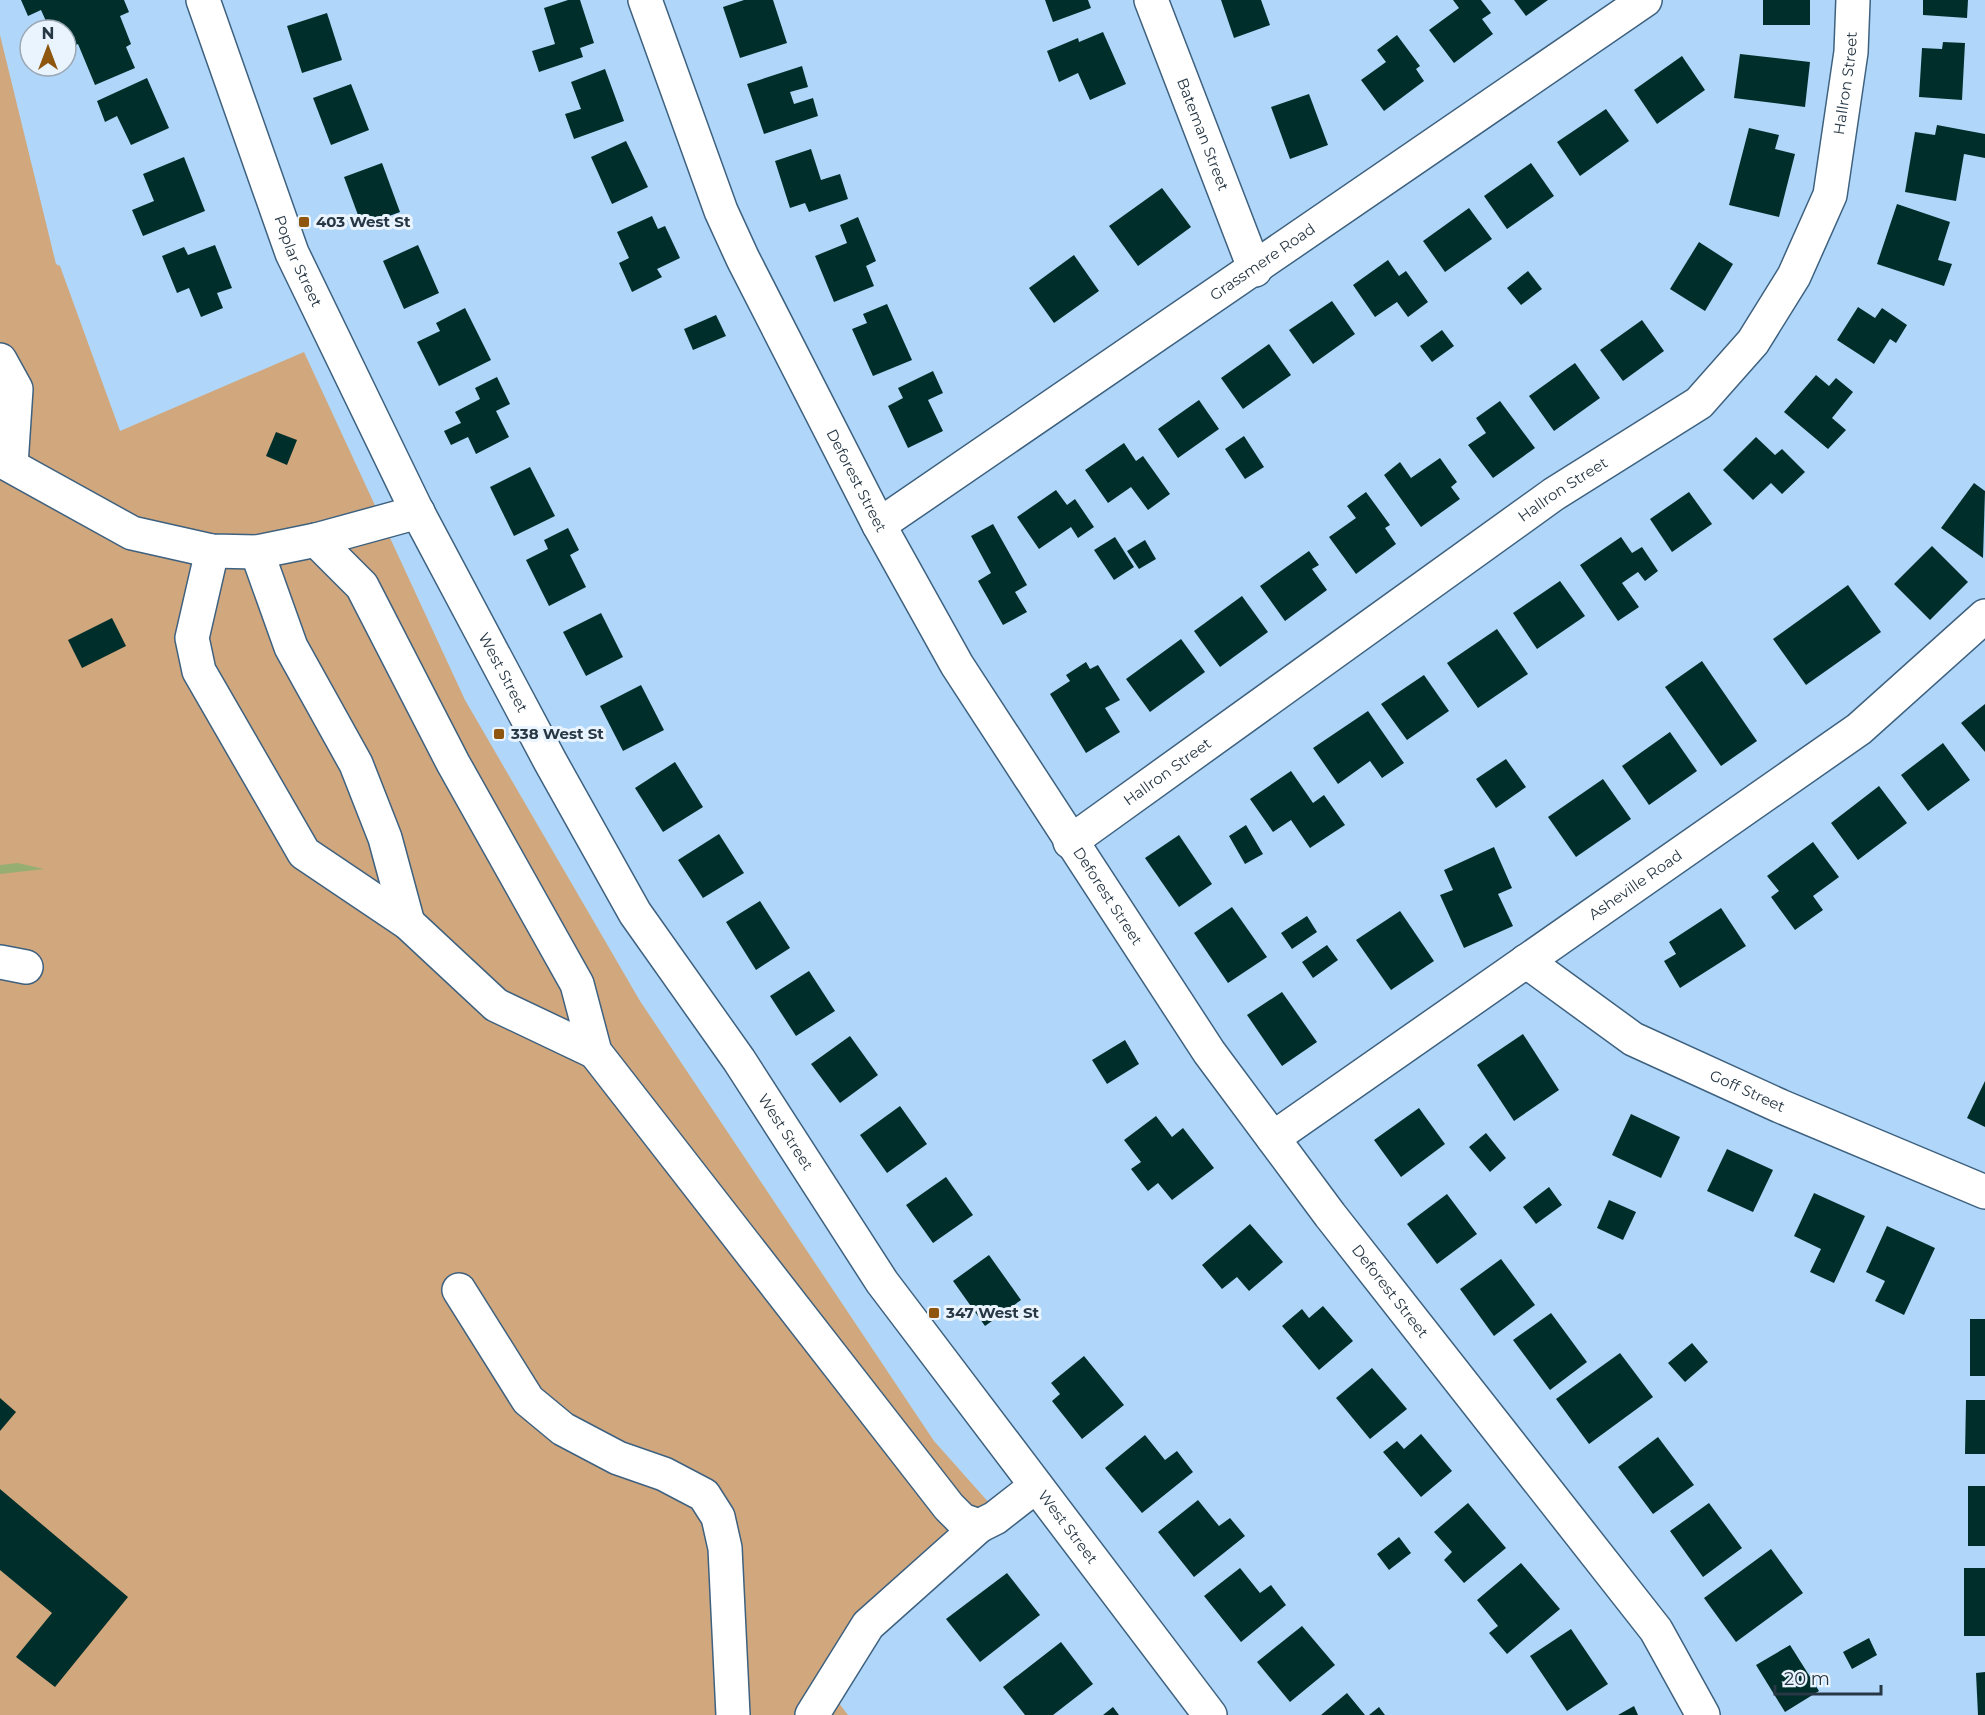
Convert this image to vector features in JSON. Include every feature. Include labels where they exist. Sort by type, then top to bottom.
[{"type":"street","name":"Poplar Street","points":[[203,0],[292,253],[418,512]]},
{"type":"street","name":"Deforest Street","points":[[645,0],[721,211],[879,525],[957,665],[1070,842],[1209,1052],[1330,1215],[1656,1630],[1704,1715]]},
{"type":"street","name":"Bateman Street","points":[[1151,0],[1255,270]]},
{"type":"street","name":"Grassmere Road","points":[[879,525],[1255,270],[1645,0]]},
{"type":"street","name":"Hallron Street","points":[[1070,842],[1554,495],[1700,403],[1753,342],[1794,276],[1830,195],[1851,52],[1853,0]]},
{"type":"street","points":[[0,360],[16,389],[6,462],[132,533],[212,551],[257,552],[316,540],[418,512]]},
{"type":"street","name":"West Street","points":[[418,512],[550,762],[635,913],[739,1060],[882,1282],[1210,1715]]},
{"type":"street","points":[[316,540],[363,586],[453,763],[577,984],[595,1052],[949,1507],[962,1520],[979,1526]]},
{"type":"street","points":[[212,551],[192,638],[199,671],[304,853],[408,923],[496,1005],[595,1052]]},
{"type":"street","points":[[257,552],[291,647],[356,764],[385,838],[408,923]]},
{"type":"street","name":"Asheville Road","points":[[1273,1138],[1859,729],[1985,616]]},
{"type":"street","name":"Goff Street","points":[[1526,961],[1633,1039],[1780,1106],[1985,1191]]},
{"type":"street","points":[[459,1290],[528,1400],[562,1429],[618,1458],[664,1474],[704,1495],[718,1517],[725,1548],[733,1715]]},
{"type":"street","points":[[812,1715],[868,1625],[979,1526],[995,1518],[1036,1486]]},
{"type":"shaded area","points":[[0,35],[56,264],[60,266],[120,431],[304,352],[465,700],[640,1001],[934,1441],[1007,1523],[825,1685],[848,1715],[0,1715]]},
{"type":"shaded area","points":[[18,863],[44,869],[0,874],[0,865]]},
{"type":"building","points":[[21,0],[124,0],[129,12],[120,16],[131,44],[126,47],[135,68],[95,85],[78,44],[78,18],[45,18],[41,10],[28,16]]},
{"type":"building","points":[[568,0],[580,0],[594,43],[580,48],[583,57],[539,72],[532,51],[555,44],[544,8]]},
{"type":"building","points":[[744,0],[773,0],[787,43],[740,58],[723,7]]},
{"type":"building","points":[[1045,0],[1088,0],[1091,8],[1053,22]]},
{"type":"building","points":[[1221,0],[1261,0],[1270,25],[1234,38]]},
{"type":"building","points":[[1453,0],[1481,0],[1491,13],[1482,19],[1493,34],[1454,63],[1429,30],[1459,8]]},
{"type":"building","points":[[1514,0],[1548,0],[1526,16]]},
{"type":"building","points":[[1763,0],[1810,0],[1810,25],[1763,25]]},
{"type":"building","points":[[1923,0],[1968,0],[1967,18],[1923,15]]},
{"type":"building","points":[[327,13],[342,60],[302,73],[287,26]]},
{"type":"building","points":[[1103,32],[1126,84],[1090,100],[1078,73],[1059,82],[1047,51],[1078,38],[1079,42]]},
{"type":"building","points":[[1397,35],[1420,66],[1416,69],[1424,81],[1384,111],[1361,80],[1386,62],[1377,50]]},
{"type":"building","points":[[1943,42],[1965,43],[1962,100],[1919,97],[1922,48],[1942,49]]},
{"type":"building","points":[[1740,54],[1810,62],[1805,107],[1734,98]]},
{"type":"building","points":[[1682,56],[1705,90],[1657,124],[1634,90]]},
{"type":"building","points":[[802,66],[808,87],[790,92],[794,104],[813,98],[818,116],[764,134],[747,84]]},
{"type":"building","points":[[605,69],[624,121],[574,139],[565,114],[581,109],[571,82]]},
{"type":"building","points":[[147,78],[169,128],[131,145],[117,116],[105,122],[97,101]]},
{"type":"building","points":[[351,84],[369,130],[331,145],[313,98]]},
{"type":"building","points":[[1309,94],[1328,145],[1290,159],[1271,107]]},
{"type":"building","points":[[1606,109],[1629,141],[1580,176],[1557,142]]},
{"type":"building","points":[[1937,125],[1985,134],[1985,158],[1964,154],[1956,201],[1905,192],[1915,132],[1935,135]]},
{"type":"building","points":[[1749,128],[1779,135],[1775,149],[1795,154],[1779,217],[1729,205]]},
{"type":"building","points":[[626,141],[648,187],[612,204],[591,157]]},
{"type":"building","points":[[811,149],[821,180],[840,174],[848,199],[809,212],[805,203],[790,208],[775,161]]},
{"type":"building","points":[[184,157],[205,211],[143,236],[132,210],[154,201],[143,174]]},
{"type":"building","points":[[382,163],[400,212],[362,226],[344,177]]},
{"type":"building","points":[[1531,163],[1554,196],[1507,229],[1484,196]]},
{"type":"building","points":[[1162,188],[1191,227],[1138,266],[1109,226]]},
{"type":"building","points":[[1897,204],[1950,222],[1938,260],[1952,264],[1944,286],[1877,264]]},
{"type":"building","points":[[1469,208],[1492,239],[1445,272],[1423,241]]},
{"type":"building","points":[[652,216],[658,229],[665,226],[680,258],[657,269],[662,277],[632,292],[619,263],[629,258],[617,232]]},
{"type":"building","points":[[858,217],[876,261],[866,266],[874,286],[834,302],[815,256],[847,243],[840,225]]},
{"type":"building","points":[[1699,242],[1733,264],[1705,311],[1670,289]]},
{"type":"building","points":[[215,245],[232,288],[217,293],[223,308],[201,317],[189,288],[177,293],[162,256],[184,247],[188,255]]},
{"type":"building","points":[[418,245],[439,293],[404,309],[383,261]]},
{"type":"building","points":[[1074,255],[1099,291],[1054,323],[1029,288]]},
{"type":"building","points":[[1388,260],[1399,276],[1406,271],[1428,302],[1408,317],[1397,302],[1375,317],[1353,285]]},
{"type":"building","points":[[1528,271],[1542,289],[1521,305],[1507,288]]},
{"type":"building","points":[[1332,301],[1355,334],[1313,364],[1289,330]]},
{"type":"building","points":[[887,304],[912,360],[873,376],[852,329],[867,323],[863,314]]},
{"type":"building","points":[[1858,307],[1875,318],[1882,308],[1907,325],[1896,343],[1890,339],[1874,364],[1837,340]]},
{"type":"building","points":[[465,308],[491,360],[439,386],[417,342],[440,331],[436,323]]},
{"type":"building","points":[[716,315],[726,336],[693,350],[684,329]]},
{"type":"building","points":[[1642,320],[1664,351],[1623,381],[1600,350]]},
{"type":"building","points":[[1442,330],[1454,346],[1432,362],[1420,346]]},
{"type":"building","points":[[1269,344],[1291,375],[1243,409],[1221,378]]},
{"type":"building","points":[[1575,363],[1600,398],[1554,431],[1529,396]]},
{"type":"building","points":[[933,371],[943,393],[928,400],[943,431],[908,448],[888,406],[903,398],[898,388]]},
{"type":"building","points":[[1816,375],[1829,386],[1836,378],[1853,392],[1832,418],[1846,430],[1828,449],[1784,412]]},
{"type":"building","points":[[497,377],[510,404],[496,411],[509,437],[476,454],[468,437],[451,445],[444,431],[461,423],[455,412],[480,399],[475,388]]},
{"type":"building","points":[[1199,400],[1219,429],[1178,458],[1158,429]]},
{"type":"building","points":[[1500,401],[1535,448],[1493,478],[1468,445],[1486,433],[1476,418]]},
{"type":"building","points":[[276,432],[297,440],[287,465],[266,456]]},
{"type":"building","points":[[1244,436],[1264,467],[1245,479],[1225,449]]},
{"type":"building","points":[[1756,437],[1775,455],[1782,449],[1805,472],[1782,494],[1771,483],[1753,500],[1723,470]]},
{"type":"building","points":[[1124,443],[1136,461],[1143,456],[1170,494],[1148,510],[1131,487],[1108,503],[1085,470]]},
{"type":"building","points":[[1440,458],[1457,482],[1451,487],[1460,499],[1421,527],[1384,475],[1400,462],[1411,478]]},
{"type":"building","points":[[530,467],[555,516],[514,536],[490,487]]},
{"type":"building","points":[[1974,483],[1985,491],[1983,558],[1941,528]]},
{"type":"building","points":[[1056,490],[1067,505],[1075,499],[1094,527],[1078,538],[1071,527],[1039,549],[1017,517]]},
{"type":"building","points":[[1366,492],[1390,525],[1385,528],[1396,544],[1356,574],[1329,537],[1356,518],[1347,506]]},
{"type":"building","points":[[1689,492],[1712,524],[1672,552],[1650,519]]},
{"type":"building","points":[[993,524],[1027,585],[1015,592],[1027,612],[1003,625],[978,581],[991,573],[971,536]]},
{"type":"building","points":[[568,528],[579,550],[570,555],[586,587],[549,606],[526,560],[548,549],[544,540]]},
{"type":"building","points":[[1115,537],[1134,567],[1114,580],[1094,550]]},
{"type":"building","points":[[1621,537],[1632,553],[1642,547],[1658,571],[1645,581],[1638,572],[1622,583],[1639,607],[1618,621],[1580,565]]},
{"type":"building","points":[[1145,540],[1156,559],[1139,569],[1127,551]]},
{"type":"building","points":[[1932,546],[1968,582],[1930,620],[1894,584]]},
{"type":"building","points":[[1309,551],[1319,565],[1312,569],[1327,590],[1285,621],[1260,586]]},
{"type":"building","points":[[1560,581],[1585,616],[1537,649],[1513,613]]},
{"type":"building","points":[[1848,585],[1881,632],[1806,685],[1773,639]]},
{"type":"building","points":[[1242,596],[1268,632],[1220,667],[1194,631]]},
{"type":"building","points":[[601,613],[623,657],[586,676],[563,632]]},
{"type":"building","points":[[112,618],[126,646],[82,668],[68,640]]},
{"type":"building","points":[[1497,629],[1528,674],[1478,708],[1447,663]]},
{"type":"building","points":[[1181,639],[1205,672],[1150,712],[1126,679]]},
{"type":"building","points":[[1702,661],[1757,741],[1721,766],[1665,687]]},
{"type":"building","points":[[1086,662],[1090,669],[1098,665],[1120,700],[1105,708],[1120,732],[1086,753],[1050,694],[1070,681],[1066,675]]},
{"type":"building","points":[[1424,675],[1449,711],[1407,740],[1381,704]]},
{"type":"building","points":[[641,685],[664,730],[623,751],[600,706]]},
{"type":"building","points":[[1985,704],[1985,752],[1961,723]]},
{"type":"building","points":[[1368,711],[1404,763],[1382,778],[1370,761],[1338,784],[1313,748]]},
{"type":"building","points":[[1670,732],[1697,771],[1649,805],[1622,766]]},
{"type":"building","points":[[1943,743],[1970,780],[1928,811],[1901,775]]},
{"type":"building","points":[[1506,759],[1526,787],[1496,808],[1476,779]]},
{"type":"building","points":[[675,762],[703,807],[663,832],[635,788]]},
{"type":"building","points":[[1291,771],[1313,803],[1324,795],[1345,825],[1310,848],[1291,820],[1273,832],[1250,799]]},
{"type":"building","points":[[1603,779],[1631,819],[1576,857],[1548,817]]},
{"type":"building","points":[[1879,786],[1907,823],[1858,860],[1831,823]]},
{"type":"building","points":[[1246,825],[1263,854],[1245,864],[1229,836]]},
{"type":"building","points":[[719,834],[744,873],[703,898],[678,860]]},
{"type":"building","points":[[1179,835],[1212,884],[1179,907],[1145,858]]},
{"type":"building","points":[[1813,842],[1839,877],[1813,896],[1823,910],[1795,930],[1771,897],[1779,891],[1767,876]]},
{"type":"building","points":[[1494,847],[1512,888],[1498,894],[1513,926],[1464,948],[1440,895],[1453,890],[1444,870]]},
{"type":"building","points":[[760,901],[790,948],[756,970],[726,922]]},
{"type":"building","points":[[1232,907],[1267,957],[1228,983],[1194,933]]},
{"type":"building","points":[[1721,908],[1746,946],[1680,988],[1664,961],[1676,954],[1669,942]]},
{"type":"building","points":[[1400,911],[1434,961],[1391,990],[1356,940]]},
{"type":"building","points":[[1307,916],[1317,932],[1292,949],[1281,933]]},
{"type":"building","points":[[1327,945],[1338,960],[1313,978],[1302,962]]},
{"type":"building","points":[[809,971],[835,1011],[796,1036],[770,996]]},
{"type":"building","points":[[1282,992],[1317,1042],[1282,1066],[1247,1015]]},
{"type":"building","points":[[1523,1034],[1559,1090],[1514,1121],[1477,1065]]},
{"type":"building","points":[[850,1036],[878,1075],[840,1103],[811,1064]]},
{"type":"building","points":[[1125,1040],[1139,1064],[1107,1084],[1092,1060]]},
{"type":"building","points":[[1985,1081],[1985,1127],[1967,1118]]},
{"type":"building","points":[[900,1106],[927,1144],[887,1173],[860,1135]]},
{"type":"building","points":[[1419,1108],[1445,1144],[1401,1177],[1374,1140]]},
{"type":"building","points":[[1631,1114],[1680,1137],[1661,1178],[1612,1155]]},
{"type":"building","points":[[1156,1116],[1172,1137],[1183,1128],[1214,1168],[1172,1200],[1158,1183],[1148,1191],[1131,1169],[1141,1162],[1124,1140]]},
{"type":"building","points":[[1486,1133],[1506,1158],[1490,1172],[1469,1147]]},
{"type":"building","points":[[1727,1149],[1773,1170],[1753,1212],[1707,1191]]},
{"type":"building","points":[[946,1177],[973,1215],[933,1243],[906,1205]]},
{"type":"building","points":[[1549,1187],[1562,1205],[1536,1224],[1523,1207]]},
{"type":"building","points":[[1814,1193],[1865,1216],[1834,1283],[1810,1272],[1821,1249],[1794,1236]]},
{"type":"building","points":[[1447,1194],[1477,1234],[1437,1264],[1407,1224]]},
{"type":"building","points":[[1609,1200],[1636,1212],[1623,1240],[1597,1228]]},
{"type":"building","points":[[1250,1224],[1283,1262],[1249,1291],[1237,1277],[1222,1289],[1202,1265]]},
{"type":"building","points":[[1887,1226],[1935,1248],[1904,1315],[1875,1301],[1885,1281],[1866,1272]]},
{"type":"building","points":[[989,1255],[1021,1300],[985,1326],[953,1281]]},
{"type":"building","points":[[1501,1259],[1535,1305],[1494,1336],[1460,1289]]},
{"type":"building","points":[[1323,1306],[1353,1341],[1319,1370],[1282,1326],[1302,1309],[1309,1318]]},
{"type":"building","points":[[1551,1313],[1587,1362],[1550,1390],[1513,1340]]},
{"type":"building","points":[[1970,1319],[1985,1319],[1985,1376],[1970,1376]]},
{"type":"building","points":[[1692,1343],[1708,1362],[1685,1382],[1668,1363]]},
{"type":"building","points":[[1620,1353],[1653,1397],[1589,1444],[1556,1399]]},
{"type":"building","points":[[1084,1356],[1124,1405],[1082,1439],[1052,1401],[1060,1394],[1051,1383]]},
{"type":"building","points":[[1372,1368],[1407,1409],[1370,1439],[1336,1398]]},
{"type":"building","points":[[0,1398],[16,1412],[0,1431]]},
{"type":"building","points":[[1966,1400],[1985,1400],[1985,1454],[1965,1454]]},
{"type":"building","points":[[1421,1434],[1452,1471],[1421,1497],[1383,1452],[1397,1441],[1404,1449]]},
{"type":"building","points":[[1145,1435],[1165,1460],[1177,1451],[1193,1472],[1142,1513],[1105,1468]]},
{"type":"building","points":[[1658,1437],[1694,1485],[1653,1514],[1618,1467]]},
{"type":"building","points":[[1968,1486],[1985,1486],[1985,1546],[1968,1546]]},
{"type":"building","points":[[0,1489],[128,1597],[55,1687],[16,1657],[52,1613],[0,1570]]},
{"type":"building","points":[[1198,1500],[1219,1526],[1230,1518],[1245,1536],[1194,1577],[1158,1532]]},
{"type":"building","points":[[1468,1503],[1506,1548],[1464,1583],[1444,1560],[1452,1552],[1434,1532]]},
{"type":"building","points":[[1709,1503],[1742,1548],[1703,1577],[1670,1531]]},
{"type":"building","points":[[1399,1537],[1411,1553],[1389,1570],[1377,1554]]},
{"type":"building","points":[[1771,1549],[1803,1593],[1736,1642],[1704,1598]]},
{"type":"building","points":[[1521,1563],[1560,1609],[1507,1654],[1489,1633],[1498,1626],[1477,1600]]},
{"type":"building","points":[[1240,1568],[1260,1593],[1271,1585],[1286,1605],[1241,1642],[1204,1596]]},
{"type":"building","points":[[1964,1568],[1985,1568],[1985,1636],[1964,1636]]},
{"type":"building","points":[[1007,1573],[1040,1615],[980,1662],[946,1619]]},
{"type":"building","points":[[1302,1626],[1335,1665],[1290,1702],[1257,1662]]},
{"type":"building","points":[[1571,1629],[1608,1684],[1567,1711],[1530,1656]]},
{"type":"building","points":[[1869,1638],[1877,1655],[1852,1669],[1843,1652]]},
{"type":"building","points":[[1061,1642],[1093,1684],[1053,1715],[1025,1715],[1003,1687]]},
{"type":"building","points":[[1790,1645],[1819,1691],[1785,1712],[1756,1665]]},
{"type":"building","points":[[1985,1672],[1985,1715],[1978,1715],[1976,1673]]},
{"type":"building","points":[[1347,1693],[1365,1715],[1321,1715]]},
{"type":"building","points":[[1634,1706],[1638,1715],[1618,1715]]},
{"type":"building","points":[[1113,1707],[1119,1715],[1103,1715]]},
{"type":"building","points":[[1379,1707],[1385,1715],[1369,1715]]},
{"type":"place","name":"403 West St","points":[[304,222]]},
{"type":"place","name":"338 West St","points":[[499,734]]},
{"type":"place","name":"347 West St","points":[[934,1313]]}]
